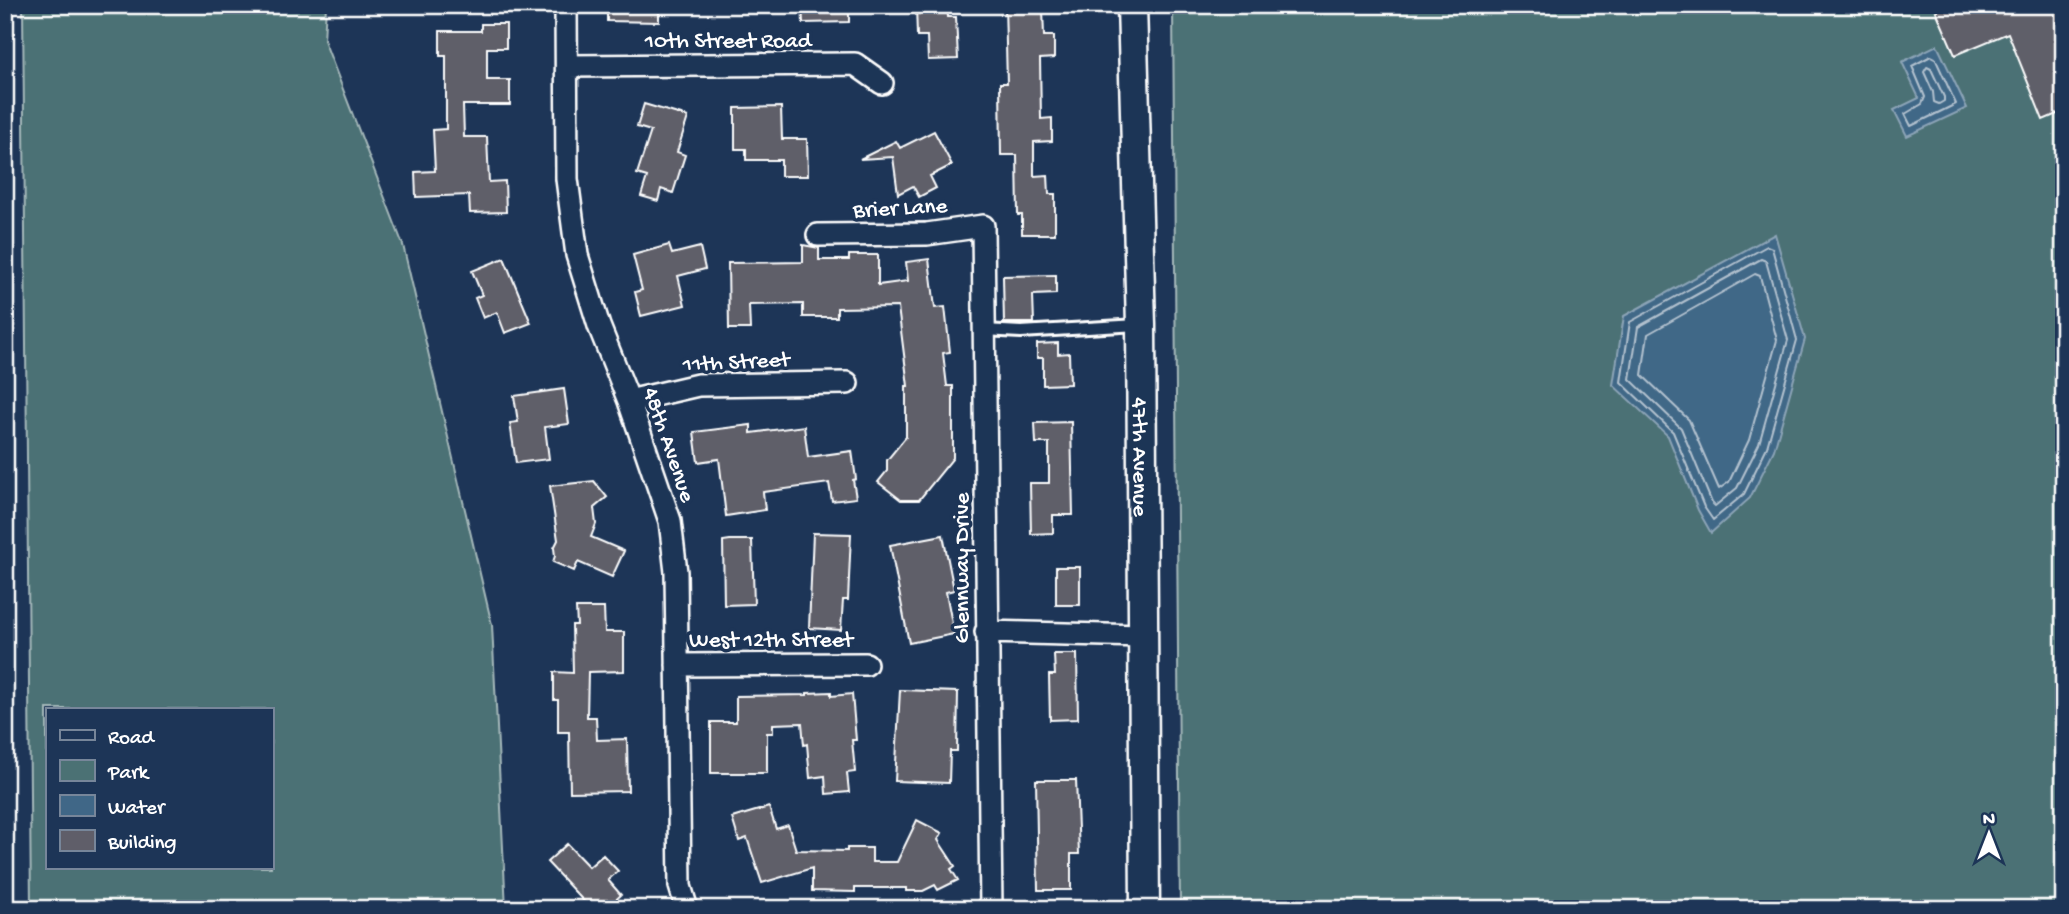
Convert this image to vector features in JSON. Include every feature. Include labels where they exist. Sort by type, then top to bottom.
[{"type":"main road","name":"47th Avenue","points":[[1132,5],[1141,325],[1145,909]]},
{"type":"street","name":"48th Avenue","points":[[566,5],[567,179],[576,256],[670,521],[676,572],[680,886],[687,908]]},
{"type":"street","name":"10th Street Road","points":[[568,66],[855,64],[882,83]]},
{"type":"street","name":"Brier Lane","points":[[818,235],[927,234],[983,226]]},
{"type":"street","name":"Glennway Drive","points":[[983,226],[991,909]]},
{"type":"street","name":"11th Street","points":[[629,401],[698,385],[847,383]]},
{"type":"street","points":[[986,632],[1143,636]]},
{"type":"street","name":"West 12th Street","points":[[677,665],[866,664]]},
{"type":"lane","points":[[984,330],[1021,332],[1141,325]]},
{"type":"green space","points":[[23,5],[326,5],[324,40],[403,245],[492,625],[506,909],[31,909]]},
{"type":"green space","points":[[1173,5],[2064,5],[2064,909],[1180,909]]},
{"type":"water","points":[[1937,45],[1967,108],[1907,136],[1894,110],[1919,98],[1902,62]]},
{"type":"water","points":[[1775,234],[1805,339],[1774,450],[1750,498],[1711,533],[1698,510],[1668,436],[1613,385],[1624,316]]},
{"type":"building","points":[[607,5],[659,5],[659,22],[607,21]]},
{"type":"building","points":[[802,5],[849,5],[849,22],[803,23]]},
{"type":"building","points":[[916,5],[947,5],[948,17],[956,17],[958,59],[928,60],[927,36],[917,36]]},
{"type":"building","points":[[1005,5],[1028,5],[1028,10],[1043,9],[1044,36],[1054,36],[1054,58],[1040,59],[1041,119],[1052,118],[1052,141],[1034,142],[1034,176],[1048,175],[1049,194],[1055,194],[1055,234],[1022,234],[1022,215],[1018,215],[1017,155],[1001,155],[1000,83],[1007,83]]},
{"type":"building","points":[[1950,5],[2064,5],[2064,111],[2043,120],[2008,33],[1955,55],[1936,11]]},
{"type":"building","points":[[481,24],[506,24],[506,48],[487,48],[487,80],[510,80],[510,105],[463,105],[464,137],[487,137],[489,182],[505,181],[506,212],[470,213],[469,195],[416,197],[415,172],[435,171],[433,130],[446,129],[446,56],[440,56],[440,31],[481,31]]},
{"type":"building","points":[[644,104],[688,117],[677,152],[685,155],[673,193],[661,189],[658,201],[641,196],[647,177],[637,174],[651,131],[637,127]]},
{"type":"building","points":[[781,107],[782,139],[807,139],[808,176],[781,176],[781,160],[746,160],[746,149],[735,149],[735,108]]},
{"type":"building","points":[[934,131],[952,165],[930,176],[936,188],[919,197],[913,186],[898,194],[893,157],[860,159],[896,141],[900,148]]},
{"type":"building","points":[[669,245],[672,254],[700,247],[705,269],[678,276],[685,305],[641,316],[635,292],[642,290],[633,255]]},
{"type":"building","points":[[803,245],[819,248],[819,260],[849,260],[849,255],[878,255],[878,285],[908,281],[906,262],[929,259],[935,308],[945,307],[950,352],[943,353],[947,386],[953,386],[953,458],[919,500],[901,500],[878,482],[887,471],[887,460],[906,437],[908,386],[898,307],[837,308],[837,317],[803,317],[803,304],[749,305],[750,329],[729,329],[728,263],[803,262]]},
{"type":"building","points":[[504,258],[531,323],[505,333],[497,312],[483,318],[475,298],[482,295],[472,271]]},
{"type":"building","points":[[1056,275],[1056,294],[1033,295],[1034,323],[1004,323],[1003,276]]},
{"type":"building","points":[[1058,343],[1058,354],[1069,353],[1070,384],[1043,385],[1043,358],[1037,358],[1037,344]]},
{"type":"building","points":[[564,389],[569,424],[545,427],[549,459],[516,463],[510,423],[518,422],[514,396]]},
{"type":"building","points":[[1071,422],[1073,515],[1053,515],[1053,533],[1031,534],[1030,483],[1049,483],[1049,443],[1036,443],[1035,423]]},
{"type":"building","points":[[751,425],[751,433],[804,426],[808,457],[852,451],[856,498],[832,501],[829,483],[763,492],[765,510],[726,516],[719,459],[698,462],[694,432]]},
{"type":"building","points":[[594,481],[607,497],[594,508],[596,524],[591,537],[624,551],[612,577],[578,562],[574,571],[553,562],[554,548],[558,540],[550,486]]},
{"type":"building","points":[[813,533],[851,534],[848,600],[843,600],[841,630],[809,628]]},
{"type":"building","points":[[943,535],[954,590],[946,592],[954,634],[909,643],[890,545]]},
{"type":"building","points":[[752,540],[754,604],[724,605],[723,541]]},
{"type":"building","points":[[1056,567],[1080,567],[1080,605],[1056,605]]},
{"type":"building","points":[[576,608],[604,608],[605,632],[624,632],[624,671],[588,672],[587,717],[596,717],[597,740],[627,739],[628,791],[570,792],[569,732],[558,732],[558,700],[554,700],[554,672],[573,673],[572,625],[577,625]]},
{"type":"building","points":[[1054,654],[1077,654],[1078,719],[1050,720],[1049,675],[1055,675]]},
{"type":"building","points":[[900,690],[958,692],[957,751],[950,751],[949,783],[895,781]]},
{"type":"building","points":[[831,692],[831,696],[852,694],[856,740],[852,740],[855,772],[847,773],[849,792],[826,794],[825,776],[810,778],[802,723],[773,724],[773,733],[767,733],[767,773],[711,773],[711,722],[736,722],[736,696]]},
{"type":"building","points":[[1036,780],[1076,780],[1079,854],[1071,854],[1071,890],[1038,890]]},
{"type":"building","points":[[769,807],[776,829],[788,825],[796,850],[847,851],[847,848],[872,848],[872,862],[897,862],[917,820],[942,833],[938,840],[955,866],[951,869],[958,880],[938,890],[935,885],[923,891],[906,891],[906,888],[855,888],[855,892],[812,891],[812,868],[762,883],[747,838],[739,841],[732,818]]},
{"type":"building","points":[[567,844],[589,867],[603,855],[618,871],[608,880],[621,895],[606,909],[591,909],[547,862]]}]
